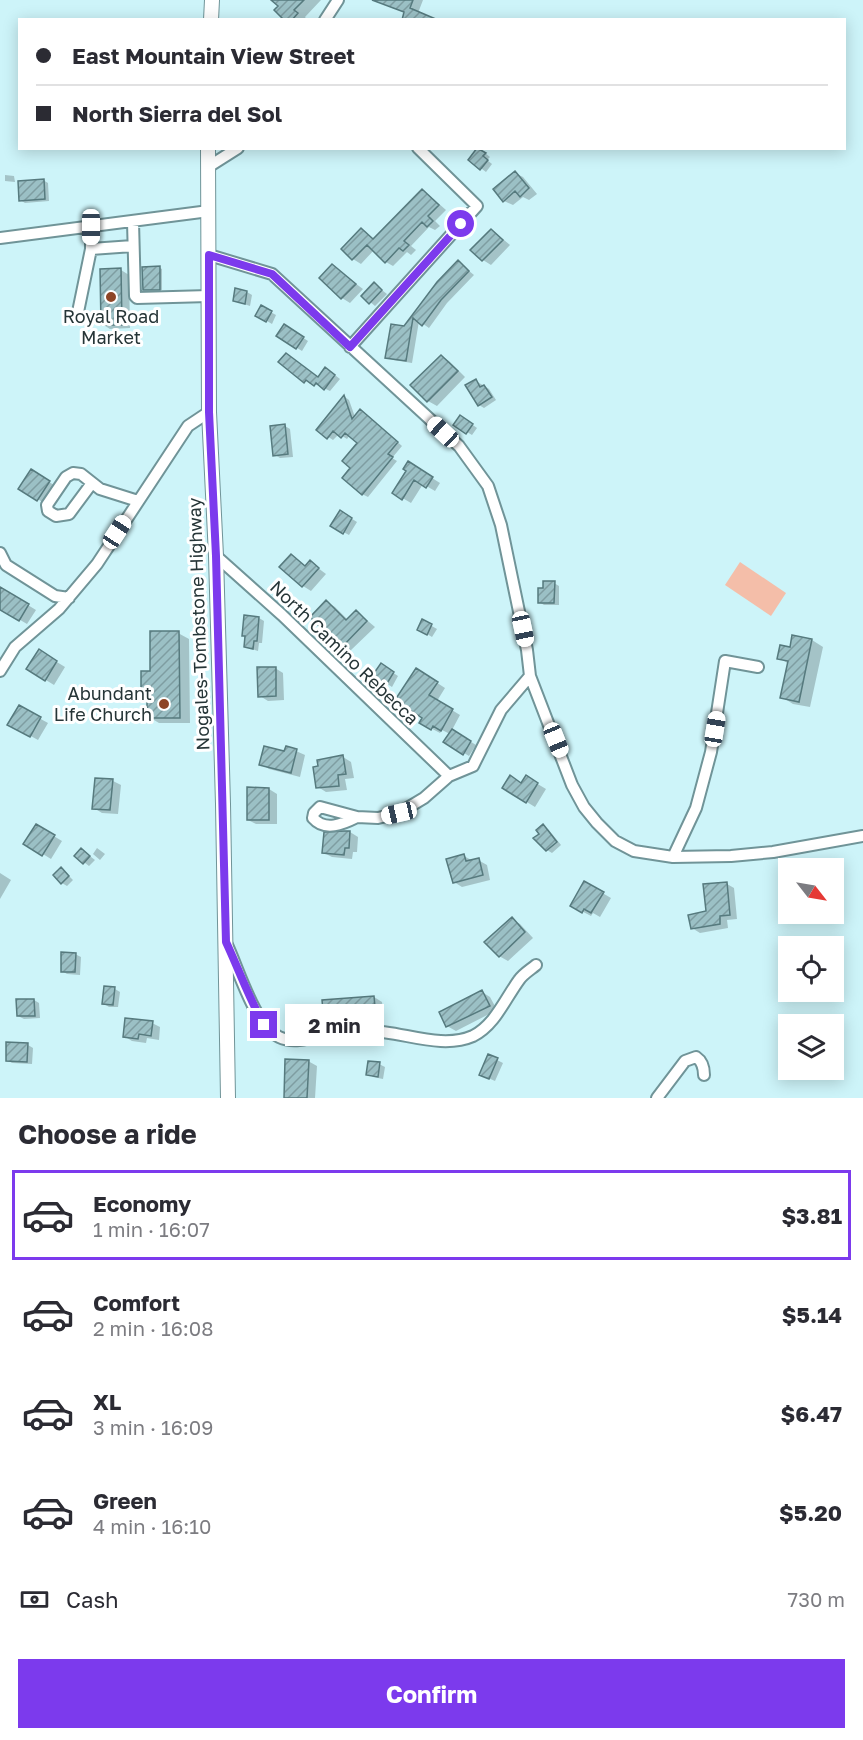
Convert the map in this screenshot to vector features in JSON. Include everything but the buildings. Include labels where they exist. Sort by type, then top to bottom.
[{"type":"main road","points":[[211,18],[212,0]]},
{"type":"main road","name":"Nogales-Tombstone Highway","points":[[208,150],[209,412],[216,556],[228,1098]]},
{"type":"street","points":[[326,18],[338,0]]},
{"type":"street","points":[[208,167],[235,150]]},
{"type":"street","points":[[350,347],[477,206],[420,150]]},
{"type":"street","points":[[0,238],[209,211]]},
{"type":"street","points":[[133,222],[135,296],[137,298],[209,296]]},
{"type":"street","points":[[78,312],[91,249],[91,227]]},
{"type":"street","points":[[91,249],[133,246]]},
{"type":"street","points":[[209,255],[272,274],[459,446],[488,486],[501,525],[527,650],[530,676],[572,785],[584,807],[606,832],[627,848],[641,853],[673,857],[731,856],[773,852],[863,836]]},
{"type":"street","points":[[0,671],[15,647],[60,609],[97,564],[188,426],[209,412]]},
{"type":"street","points":[[92,483],[100,489],[138,501]]},
{"type":"street","points":[[0,553],[6,565],[55,596],[69,598]]},
{"type":"street","name":"North Camino Rebecca","points":[[216,556],[282,615],[449,776]]},
{"type":"street","points":[[673,857],[696,808],[711,752],[725,661],[758,667]]},
{"type":"street","points":[[357,817],[378,818],[399,813],[424,798],[449,776],[472,765],[501,710],[530,676]]},
{"type":"street","points":[[226,942],[264,1025],[279,1037],[294,1039],[337,1032],[382,1031],[424,1039],[458,1040],[474,1035],[490,1023],[520,977],[536,965]]},
{"type":"street","points":[[657,1098],[685,1061],[696,1057],[700,1059],[704,1067],[704,1075]]},
{"type":"shaded area","points":[[740,562],[786,593],[771,616],[725,585]]},
{"type":"place","name":"Royal Road Market","points":[[111,297]]},
{"type":"place","name":"Abundant Life Church","points":[[164,704]]},
{"type":"route","points":[[264,1025],[226,942],[216,556],[209,412],[209,255],[272,274],[350,347],[461,224]]}]
